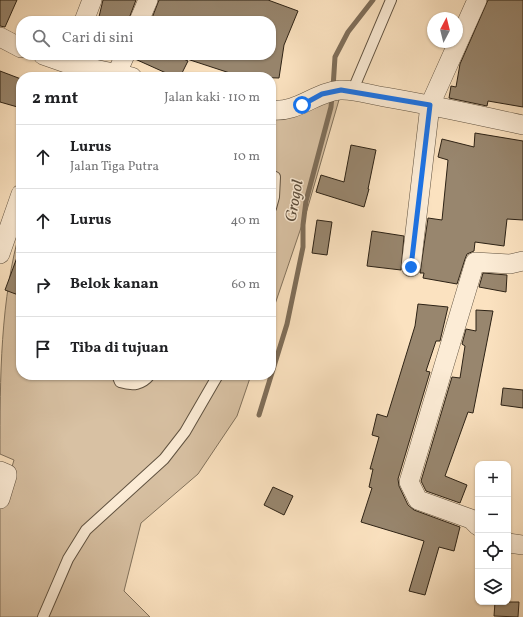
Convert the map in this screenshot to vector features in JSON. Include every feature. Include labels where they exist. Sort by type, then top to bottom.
[{"type":"street","points":[[86,16],[92,0]]},
{"type":"street","points":[[141,16],[148,0]]},
{"type":"street","points":[[411,267],[430,105],[477,0]]},
{"type":"street","points":[[0,36],[16,45]]},
{"type":"street","points":[[54,60],[66,65],[107,72]]},
{"type":"street","points":[[125,60],[125,72]]},
{"type":"street","points":[[276,110],[283,111],[302,105],[322,94],[347,91],[430,105],[523,125]]},
{"type":"street","points":[[0,254],[16,208]]},
{"type":"street","points":[[475,523],[471,519],[418,500],[409,482],[475,262],[510,264],[523,262]]},
{"type":"street","points":[[0,471],[7,474],[0,499]]},
{"type":"street","points":[[511,543],[523,545]]},
{"type":"lane","points":[[347,91],[391,0]]},
{"type":"lane","points":[[119,380],[120,382],[131,385],[145,382],[146,380]]},
{"type":"lane","points":[[43,617],[68,559],[86,530],[164,459],[185,432],[215,380]]},
{"type":"shaded area","points":[[343,86],[307,210],[276,301],[276,107]]},
{"type":"shaded area","points":[[16,247],[16,380],[249,380],[237,416],[198,474],[141,523],[124,591],[150,617],[0,617],[0,507],[14,460],[0,454],[1,368],[5,311]]},
{"type":"building","points":[[0,0],[17,0],[5,27],[0,26]]},
{"type":"building","points":[[103,0],[136,0],[130,16],[99,16]]},
{"type":"building","points":[[159,0],[268,0],[298,11],[284,45],[279,78],[276,78],[276,72],[227,72],[190,60],[276,60],[276,16],[153,16]]},
{"type":"building","points":[[488,0],[523,0],[523,107],[488,101],[487,106],[449,98],[451,86],[456,87],[460,64]]},
{"type":"building","points":[[137,60],[188,61],[182,72],[164,72]]},
{"type":"building","points":[[0,71],[16,77],[16,107],[0,102]]},
{"type":"building","points":[[475,133],[523,141],[523,220],[507,219],[504,246],[475,242],[474,251],[467,254],[457,284],[423,278],[424,273],[420,273],[428,218],[442,220],[448,160],[438,157],[442,139],[474,147]]},
{"type":"building","points":[[351,145],[376,150],[364,207],[316,192],[321,175],[344,182]]},
{"type":"building","points":[[317,220],[332,222],[327,255],[312,253]]},
{"type":"building","points":[[372,231],[404,236],[401,270],[367,266]]},
{"type":"building","points":[[16,260],[16,294],[5,290]]},
{"type":"building","points":[[483,273],[507,275],[506,292],[479,287]]},
{"type":"building","points":[[418,304],[448,307],[440,341],[436,341],[426,371],[430,372],[398,479],[399,486],[408,505],[414,510],[460,527],[454,551],[439,547],[425,595],[409,591],[424,541],[361,522],[372,488],[369,487],[373,469],[370,469],[379,437],[372,435],[377,414],[387,417],[415,326]]},
{"type":"building","points":[[476,310],[493,311],[473,413],[468,412],[445,476],[467,485],[460,503],[426,491],[421,481],[452,377],[460,378],[465,346],[462,344],[466,329],[476,331]]},
{"type":"building","points":[[503,388],[523,390],[523,408],[501,405]]},
{"type":"building","points":[[273,487],[293,496],[284,515],[264,505]]},
{"type":"building","points":[[511,602],[519,602],[518,617],[494,616],[495,605],[511,605]]},
{"type":"waterway","name":"Grogol","points":[[333,88],[335,57],[348,32],[373,0]]},
{"type":"waterway","name":"Grogol","points":[[276,360],[287,324],[303,247],[303,225],[306,201],[331,107],[332,96]]},
{"type":"waterway","name":"Grogol","points":[[259,415],[270,380]]},
{"type":"route","points":[[302,105],[322,94],[341,90],[430,105],[411,267]]}]
